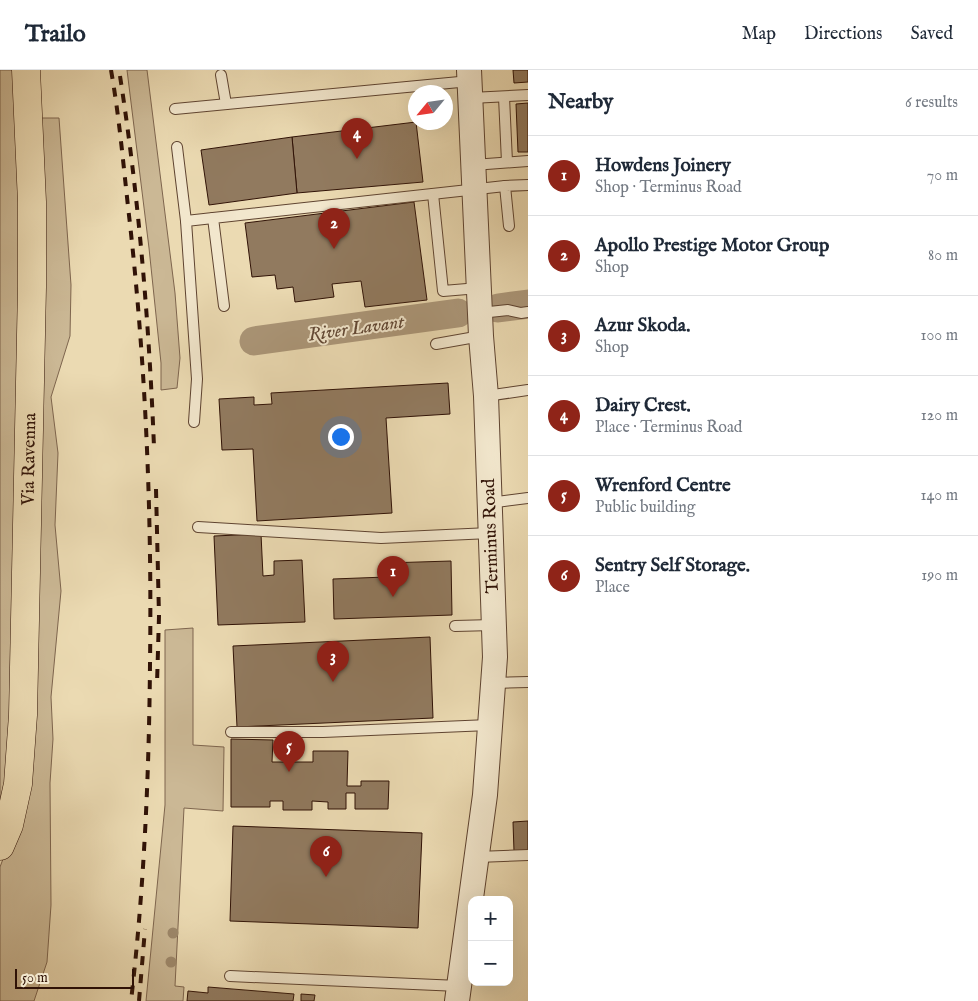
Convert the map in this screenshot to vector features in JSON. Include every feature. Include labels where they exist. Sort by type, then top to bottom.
[{"type":"main road","name":"Via Ravenna","points":[[0,846],[8,825],[18,784],[23,715],[31,396],[32,268],[32,202],[26,70]]},
{"type":"street","name":"Terminus Road","points":[[458,994],[485,795],[495,657],[488,503],[486,396],[481,336],[470,83]]},
{"type":"lane","points":[[221,75],[226,104]]},
{"type":"lane","points":[[175,109],[470,83],[504,96],[528,95]]},
{"type":"lane","points":[[504,96],[507,162]]},
{"type":"lane","points":[[177,147],[186,221],[197,379],[194,422]]},
{"type":"lane","points":[[473,164],[528,161]]},
{"type":"lane","points":[[186,221],[475,189],[528,185]]},
{"type":"lane","points":[[505,186],[509,226]]},
{"type":"lane","points":[[434,194],[443,291],[479,288]]},
{"type":"lane","points":[[213,218],[224,306]]},
{"type":"lane","points":[[480,313],[508,310],[521,313],[528,312]]},
{"type":"lane","points":[[436,344],[481,336]]},
{"type":"lane","points":[[486,396],[528,390]]},
{"type":"lane","points":[[488,503],[528,498]]},
{"type":"lane","points":[[198,528],[381,538],[490,533]]},
{"type":"lane","points":[[456,626],[493,625]]},
{"type":"lane","points":[[492,683],[528,682]]},
{"type":"lane","points":[[231,732],[323,732],[489,725]]},
{"type":"lane","points":[[476,857],[528,855]]},
{"type":"lane","points":[[230,976],[458,994]]},
{"type":"shaded area","points":[[0,70],[17,70],[22,201],[16,709],[0,825]]},
{"type":"shaded area","points":[[127,70],[147,70],[175,293],[180,358],[177,388],[161,390],[161,363],[149,248]]},
{"type":"shaded area","points":[[38,118],[59,118],[71,285],[70,336],[51,397],[58,453],[55,525],[61,591],[51,697],[53,739],[50,783],[51,905],[47,962],[34,1001],[0,1001],[0,867],[15,827]]},
{"type":"shaded area","points":[[193,628],[193,745],[224,747],[223,811],[184,808],[175,986],[184,987],[183,1001],[146,1001],[165,805],[165,630]]},
{"type":"building","points":[[513,70],[528,70],[528,82],[514,83]]},
{"type":"building","points":[[528,103],[528,152],[518,152],[516,104]]},
{"type":"building","points":[[408,123],[408,130],[417,130],[423,182],[297,193],[292,137]]},
{"type":"building","points":[[292,137],[297,193],[209,205],[201,150]]},
{"type":"building","points":[[414,202],[427,300],[365,307],[361,281],[332,284],[334,297],[295,302],[293,287],[277,289],[275,275],[252,277],[245,223]]},
{"type":"building","points":[[448,383],[450,414],[386,418],[392,513],[257,521],[253,449],[222,450],[219,399],[254,397],[254,405],[272,404],[271,393]]},
{"type":"building","points":[[261,534],[263,576],[274,575],[274,561],[302,560],[305,622],[218,625],[214,536]]},
{"type":"building","points":[[451,561],[452,615],[334,619],[333,579],[386,577],[386,563]]},
{"type":"building","points":[[430,637],[433,718],[237,727],[233,646]]},
{"type":"building","points":[[231,739],[273,740],[272,762],[313,762],[313,751],[348,751],[347,786],[361,786],[361,781],[389,781],[388,809],[355,809],[355,793],[346,793],[346,809],[328,809],[328,802],[312,801],[312,810],[283,810],[283,801],[270,801],[270,807],[231,807]]},
{"type":"building","points":[[528,821],[528,851],[514,851],[513,822]]},
{"type":"building","points":[[233,826],[422,833],[418,928],[230,921]]},
{"type":"building","points":[[208,987],[294,994],[293,1001],[187,1001],[188,991],[208,993]]},
{"type":"building","points":[[301,994],[315,995],[314,1001],[301,1001]]},
{"type":"waterway","name":"River Lavant","points":[[498,308],[528,304]]},
{"type":"waterway","name":"River Lavant","points":[[254,341],[458,313]]},
{"type":"railway","points":[[111,70],[122,147],[136,279],[149,499],[150,664],[147,791],[139,917],[131,1001]]},
{"type":"railway","points":[[120,76],[133,168],[142,261],[154,447]]},
{"type":"railway","points":[[156,489],[159,616],[157,684]]},
{"type":"railway","points":[[139,1001],[145,929]]},
{"type":"place","name":"Dairy Crest.","points":[[357,159]]},
{"type":"place","name":"Apollo Prestige Motor Group","points":[[334,249]]},
{"type":"place","name":"Howdens Joinery","points":[[393,597]]},
{"type":"place","name":"Azur Skoda.","points":[[333,682]]},
{"type":"place","name":"Wrenford Centre","points":[[289,772]]},
{"type":"place","name":"Sentry Self Storage.","points":[[326,877]]}]
